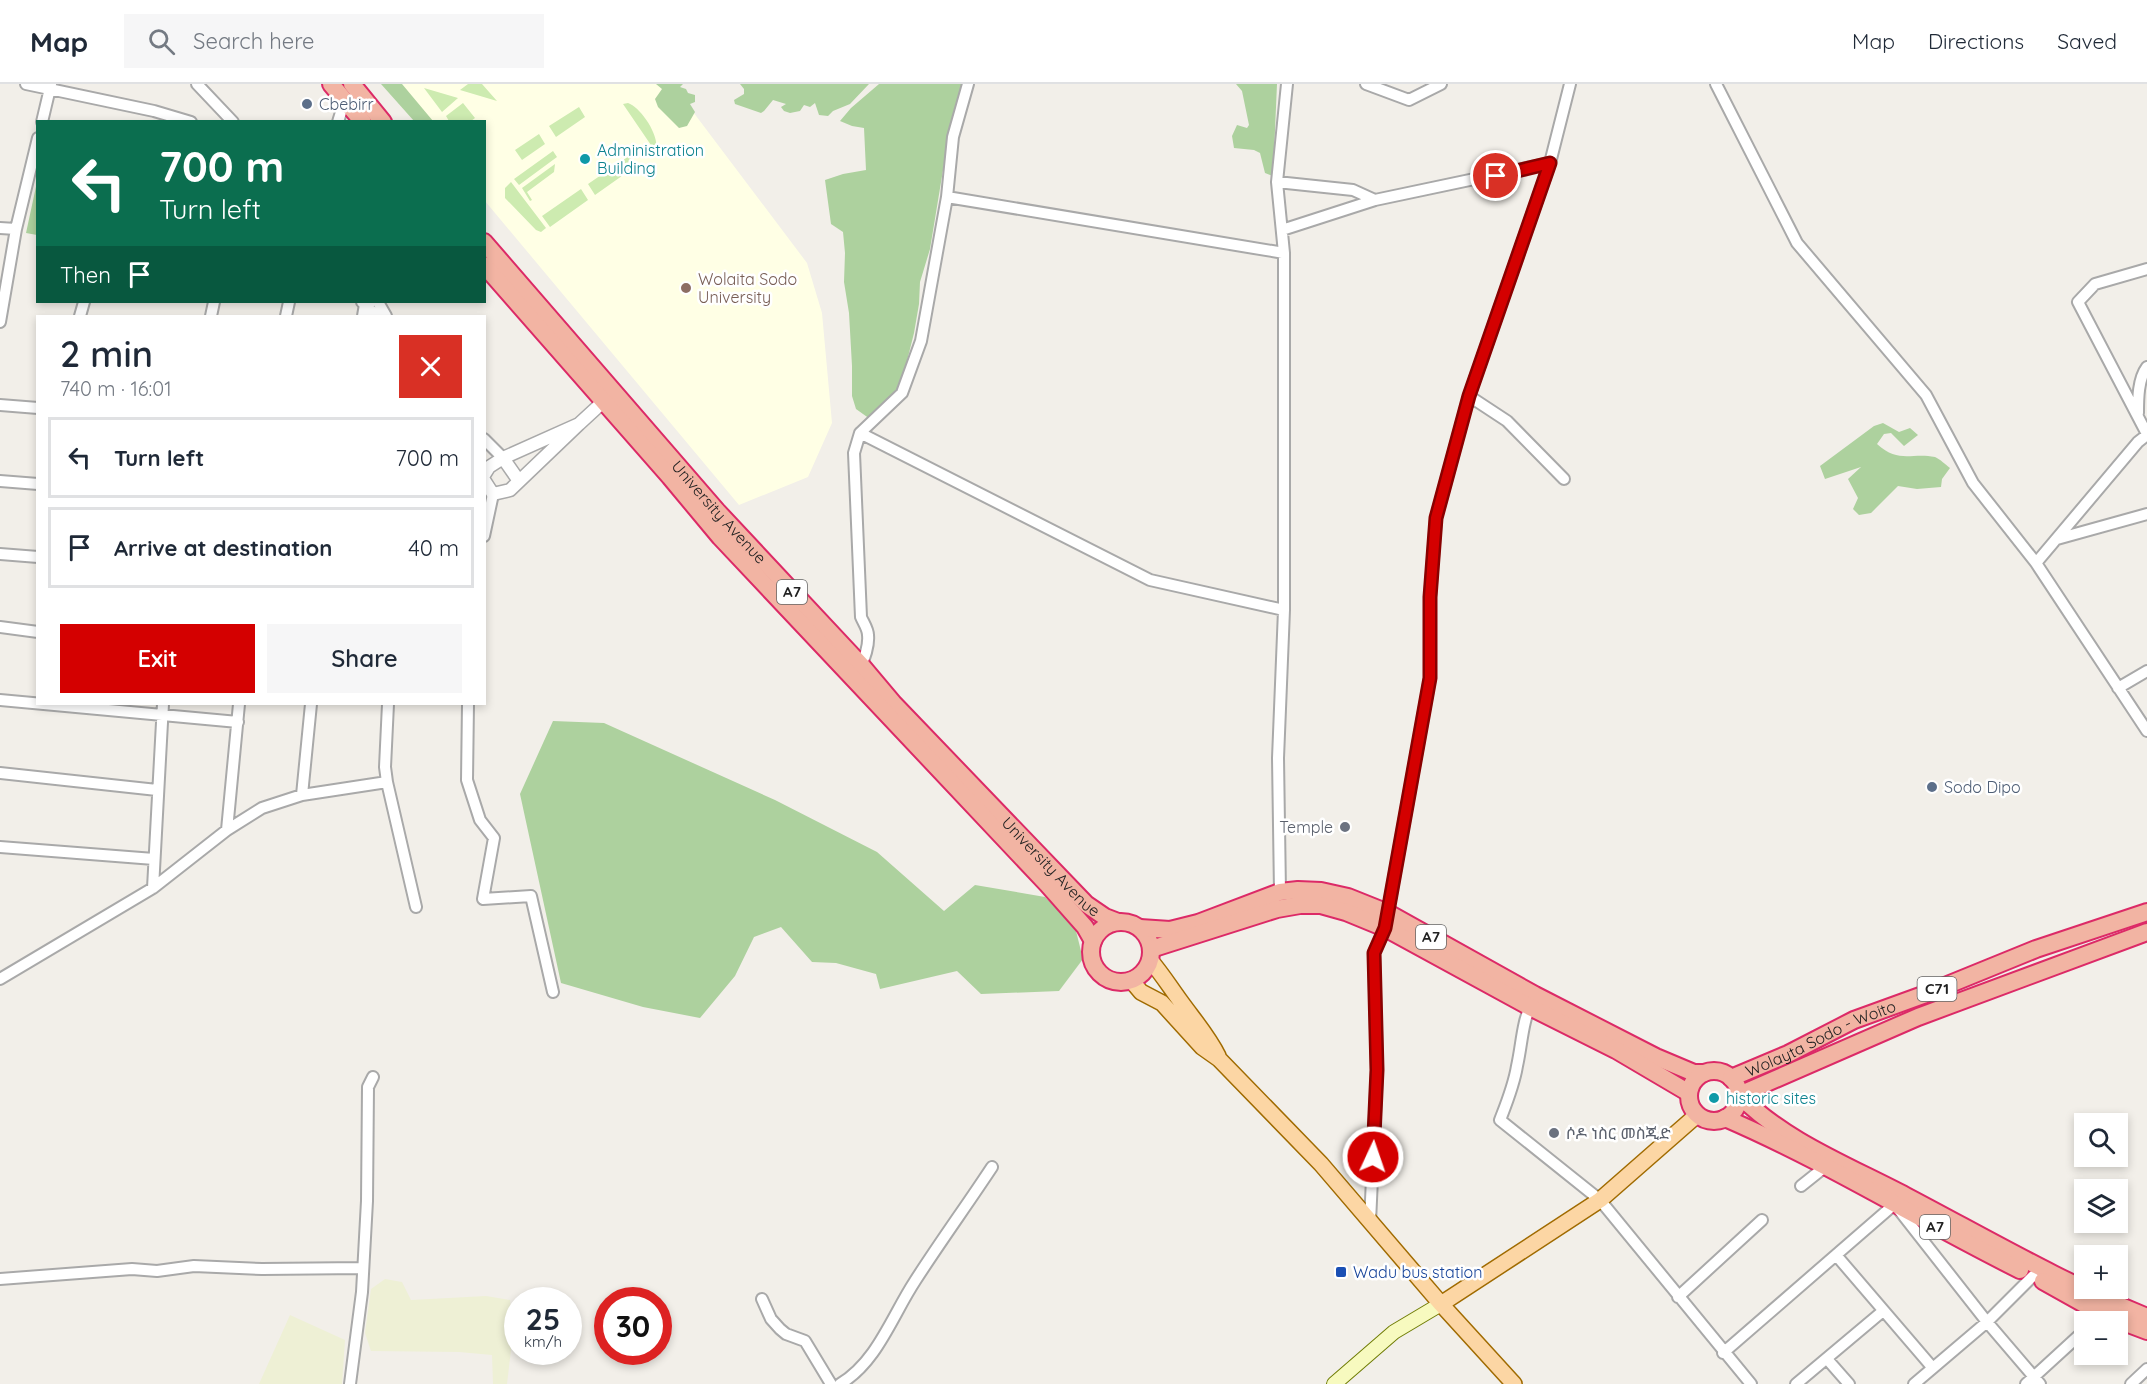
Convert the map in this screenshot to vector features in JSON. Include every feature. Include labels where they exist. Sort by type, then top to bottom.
[{"type":"highway","points":[[330,84],[348,92],[381,120]]},
{"type":"highway","points":[[348,92],[362,120]]},
{"type":"highway","name":"University Avenue","points":[[486,244],[856,670],[1062,900],[1085,927],[1093,941]]},
{"type":"highway","name":"University Avenue","points":[[486,267],[720,537],[856,670],[893,703],[1086,904],[1105,917],[1118,922]]},
{"type":"highway","name":"A7","points":[[1140,928],[1170,930],[1198,923],[1280,892],[1321,891],[1348,897],[1689,1093]]},
{"type":"highway","name":"A7","points":[[1151,954],[1277,909],[1300,905],[1321,905],[1386,920]]},
{"type":"highway","name":"Wolayta Sodo - Woito","points":[[1731,1078],[1788,1054],[1854,1020],[2036,949],[2147,912]]},
{"type":"highway","points":[[1093,941],[1107,925],[1118,922]]},
{"type":"highway","name":"A7","points":[[1093,941],[1091,952],[1094,963],[1100,973],[1109,980],[1120,982],[1139,976],[1151,954],[1148,937],[1140,928],[1130,923],[1118,922]]},
{"type":"highway","name":"Wolayta Sodo - Woito","points":[[1739,1095],[1918,1017],[2147,933]]},
{"type":"highway","name":"A7","points":[[1532,1001],[1582,1018],[1656,1057],[1694,1073],[1718,1072],[1731,1078],[1739,1095],[1755,1112],[1771,1123],[2033,1276],[2087,1311]]},
{"type":"highway","points":[[1697,1115],[1690,1105],[1689,1093],[1696,1078],[1704,1073]]},
{"type":"highway","points":[[1725,1118],[1735,1109],[1739,1095]]},
{"type":"highway","name":"A7","points":[[1697,1115],[1710,1121],[1725,1118],[1767,1136],[2103,1300],[2147,1317]]},
{"type":"highway","name":"A7","points":[[2128,1326],[2147,1331]]},
{"type":"main road","name":"A7","points":[[1151,954],[1179,999],[1211,1042],[1219,1059]]},
{"type":"main road","name":"A7","points":[[1131,980],[1141,992],[1162,1003],[1202,1047],[1219,1059],[1321,1164],[1514,1384]]},
{"type":"main road","points":[[1334,1384],[1394,1332],[1442,1304],[1600,1200],[1697,1115]]},
{"type":"street","points":[[26,84],[51,87],[184,120]]},
{"type":"street","points":[[197,84],[231,120]]},
{"type":"street","points":[[856,670],[868,635],[861,617],[854,453],[861,433],[902,393],[921,341],[947,197],[953,137],[968,84]]},
{"type":"street","points":[[1280,892],[1278,758],[1284,610],[1284,254],[1277,182],[1287,84]]},
{"type":"street","points":[[1366,84],[1409,100],[1441,84]]},
{"type":"street","points":[[1716,84],[1797,243],[1926,395],[1973,483],[2036,563],[2147,731]]},
{"type":"street","points":[[1370,1222],[1377,1070],[1374,953],[1386,920],[1430,678],[1430,597],[1436,518],[1469,396],[1550,163],[1569,85]]},
{"type":"street","points":[[43,120],[51,87]]},
{"type":"street","points":[[339,120],[348,92]]},
{"type":"street","points":[[1282,230],[1375,200],[1550,163]]},
{"type":"street","points":[[0,322],[16,229],[34,165]]},
{"type":"street","points":[[1277,182],[1353,190],[1375,200]]},
{"type":"street","points":[[947,197],[1284,254]]},
{"type":"street","points":[[0,228],[16,229]]},
{"type":"street","points":[[2036,563],[2147,434],[2079,302],[2095,284],[2147,269]]},
{"type":"street","points":[[367,303],[376,315]]},
{"type":"street","points":[[2138,416],[2138,398],[2147,367]]},
{"type":"street","points":[[1469,396],[1507,421],[1564,479]]},
{"type":"street","points":[[493,495],[510,490],[604,401]]},
{"type":"street","points":[[0,405],[36,408]]},
{"type":"street","points":[[486,473],[489,467],[503,458],[579,424]]},
{"type":"street","points":[[861,433],[1150,580],[1284,610]]},
{"type":"street","points":[[486,440],[503,458],[519,481]]},
{"type":"street","points":[[0,481],[36,484]]},
{"type":"street","points":[[486,481],[493,495],[486,527]]},
{"type":"street","points":[[2056,539],[2147,514]]},
{"type":"street","points":[[0,554],[36,557]]},
{"type":"street","points":[[0,627],[36,632]]},
{"type":"street","points":[[2118,688],[2147,671]]},
{"type":"street","points":[[0,700],[36,703]]},
{"type":"street","points":[[54,705],[238,722]]},
{"type":"street","points":[[153,888],[163,705]]},
{"type":"street","points":[[227,830],[239,705]]},
{"type":"street","points":[[302,795],[311,705]]},
{"type":"street","points":[[388,705],[385,767],[387,782],[416,907]]},
{"type":"street","points":[[468,705],[467,780],[480,820],[494,838],[483,899],[531,896],[553,992]]},
{"type":"street","points":[[0,773],[157,790]]},
{"type":"street","points":[[0,979],[153,888],[227,830],[262,808],[302,795],[387,782]]},
{"type":"street","points":[[0,847],[154,859]]},
{"type":"street","points":[[1532,1001],[1522,1032],[1518,1065],[1500,1120],[1600,1200],[1723,1353],[1751,1384]]},
{"type":"street","points":[[350,1384],[363,1268],[368,1201],[368,1087],[373,1077]]},
{"type":"street","points":[[1801,1186],[1826,1166]]},
{"type":"street","points":[[840,1384],[852,1377],[868,1359],[914,1282],[992,1167]]},
{"type":"street","points":[[1723,1353],[1899,1199],[2033,1382],[2074,1341]]},
{"type":"street","points":[[1678,1297],[1762,1220]]},
{"type":"street","points":[[1836,1255],[1932,1367]]},
{"type":"street","points":[[0,1280],[132,1269],[157,1271],[194,1266],[262,1269],[363,1268]]},
{"type":"street","points":[[1914,1384],[1987,1322],[2033,1276]]},
{"type":"street","points":[[762,1299],[771,1319],[780,1329],[786,1334],[805,1341],[831,1384]]},
{"type":"street","points":[[1796,1384],[1882,1311]]},
{"type":"street","points":[[1827,1359],[1849,1384]]},
{"type":"shaded area","name":"Wolaita Sodo University","points":[[383,84],[672,84],[807,263],[822,313],[832,423],[808,477],[739,505],[486,202],[486,120],[415,120]]},
{"type":"shaded area","points":[[385,1279],[402,1282],[411,1300],[486,1296],[504,1299],[504,1365],[509,1365],[507,1384],[493,1384],[492,1355],[459,1352],[371,1351],[365,1333],[371,1289]]},
{"type":"shaded area","points":[[290,1315],[345,1340],[342,1384],[259,1384]]},
{"type":"green space","points":[[381,84],[402,84],[432,120],[413,120]]},
{"type":"green space","points":[[468,84],[482,84],[497,101],[460,90]]},
{"type":"green space","points":[[656,84],[683,84],[680,87],[695,95],[695,102],[690,104],[695,112],[687,126],[679,128],[658,107],[655,99],[662,89]]},
{"type":"green space","points":[[740,84],[869,84],[850,104],[833,111],[828,116],[819,115],[815,103],[810,107],[804,105],[800,111],[790,113],[781,107],[786,104],[773,100],[761,113],[735,104],[734,100],[744,94],[744,89]]},
{"type":"green space","points":[[879,84],[967,84],[944,164],[930,249],[920,282],[914,333],[901,385],[889,402],[870,419],[856,409],[852,396],[843,232],[831,224],[825,180],[866,170],[864,128],[840,121],[851,108]]},
{"type":"green space","points":[[1236,84],[1277,84],[1273,176],[1265,173],[1260,153],[1254,150],[1234,148],[1232,136],[1237,125],[1247,128],[1249,125],[1242,91]]},
{"type":"green space","points":[[424,88],[458,98],[442,112]]},
{"type":"green space","points":[[463,103],[475,118],[448,120],[446,116]]},
{"type":"green space","points":[[628,103],[639,110],[649,124],[656,139],[655,151],[623,104]]},
{"type":"green space","points":[[579,107],[585,117],[556,137],[549,126]]},
{"type":"green space","points":[[539,134],[545,144],[522,160],[515,150]]},
{"type":"green space","points":[[553,151],[557,157],[519,185],[514,179]]},
{"type":"green space","points":[[629,156],[636,166],[595,195],[588,184]]},
{"type":"green space","points":[[555,164],[554,172],[527,192],[532,200],[530,201],[522,188]]},
{"type":"green space","points":[[511,182],[546,228],[541,232],[536,230],[505,198],[505,188]]},
{"type":"green space","points":[[36,187],[36,235],[26,233]]},
{"type":"green space","points":[[581,189],[588,200],[550,227],[542,216]]},
{"type":"green space","points":[[1883,423],[1899,432],[1910,428],[1918,435],[1904,446],[1891,433],[1884,434],[1877,444],[1885,450],[1899,456],[1935,457],[1950,468],[1942,479],[1941,487],[1917,489],[1898,486],[1871,513],[1859,515],[1853,509],[1858,498],[1848,479],[1861,467],[1825,479],[1820,466],[1874,426]]},
{"type":"green space","points":[[553,721],[604,723],[775,800],[877,852],[944,911],[975,885],[1045,897],[1075,927],[1083,959],[1059,991],[981,994],[957,971],[880,989],[876,974],[836,963],[812,962],[781,927],[754,937],[735,976],[700,1018],[643,1007],[561,983],[520,794]]},
{"type":"place","name":"Cbebirr","points":[[307,104]]},
{"type":"place","name":"Administration Building","points":[[585,159]]},
{"type":"place","name":"Wolaita Sodo University","points":[[686,288]]},
{"type":"place","name":"Sodo Dipo","points":[[1932,787]]},
{"type":"place","name":"Temple","points":[[1345,827]]},
{"type":"place","name":"historic sites","points":[[1714,1098]]},
{"type":"place","name":"ሶዶ ነስር መስጂድ","points":[[1554,1133]]},
{"type":"place","name":"Wadu bus station","points":[[1341,1272]]},
{"type":"route","points":[[1373,1157],[1377,1070],[1374,953],[1385,928],[1430,678],[1430,597],[1436,518],[1469,396],[1550,163],[1496,176]]}]
